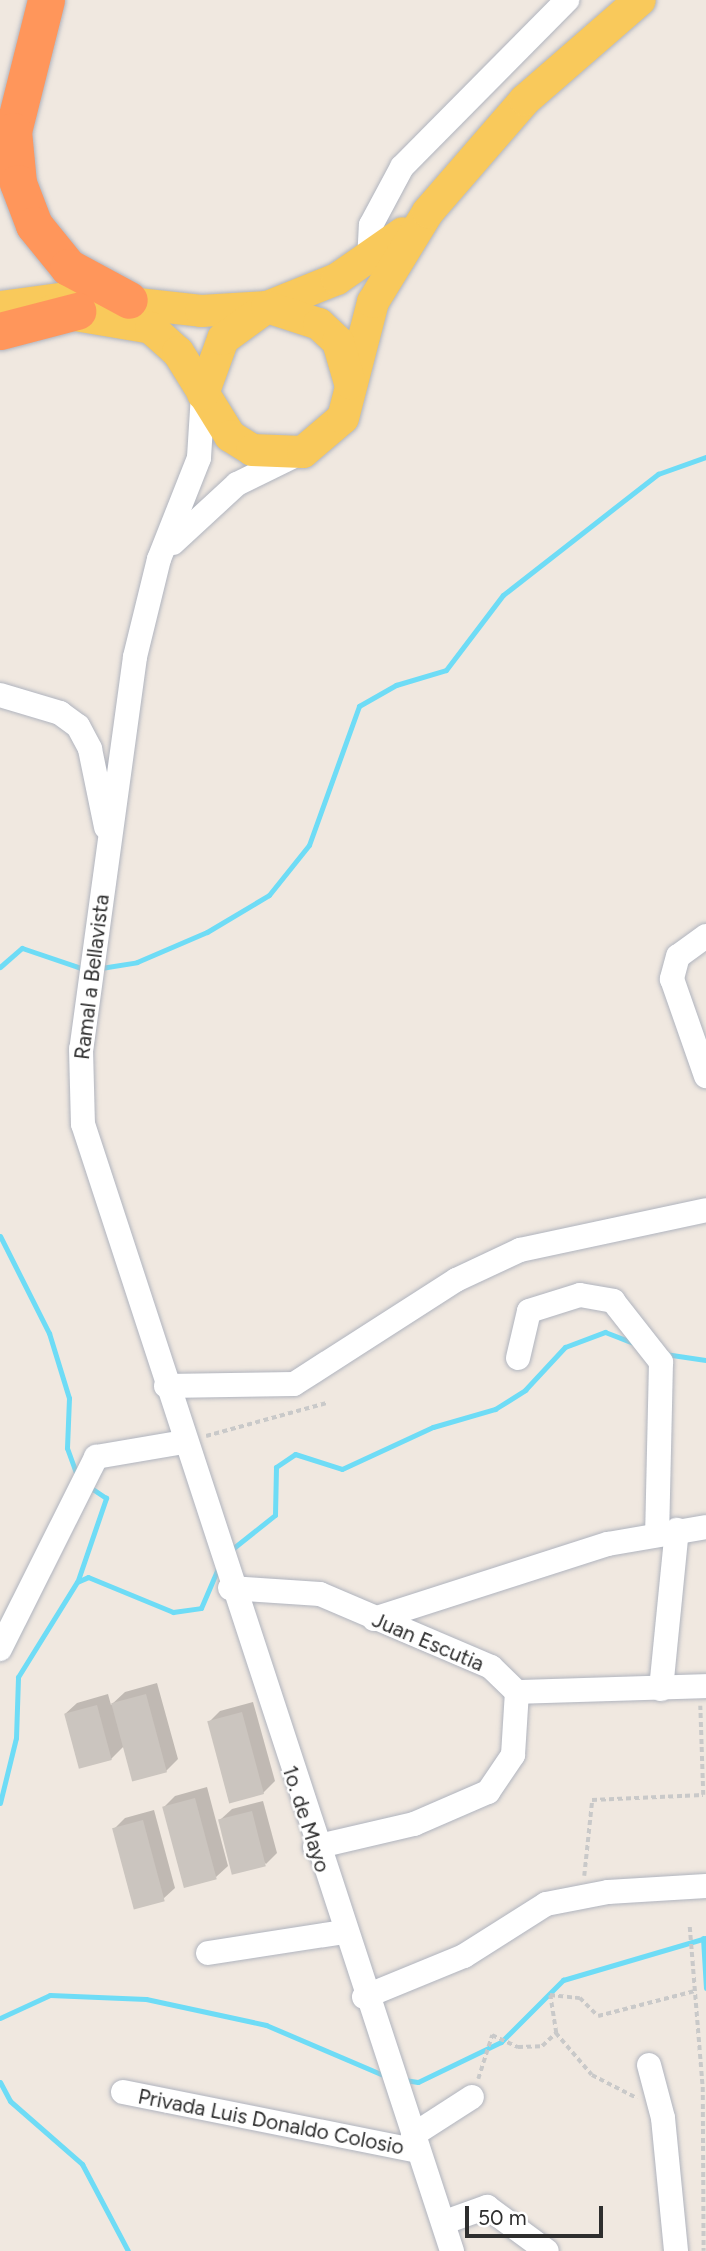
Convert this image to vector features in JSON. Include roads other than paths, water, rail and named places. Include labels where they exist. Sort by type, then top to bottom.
[{"type":"highway","points":[[46,0],[13,131],[18,183],[34,225],[68,267],[129,300]]},
{"type":"highway","points":[[0,331],[77,311]]},
{"type":"main road","points":[[203,394],[223,339],[267,307],[369,261],[428,212],[550,75],[640,0]]},
{"type":"main road","points":[[0,317],[77,311],[151,328],[178,352],[230,436],[252,450],[303,452],[342,418],[351,393],[373,302],[428,212]]},
{"type":"main road","points":[[0,307],[75,297],[129,300],[201,311],[267,307],[318,324],[338,342],[351,393]]},
{"type":"street","points":[[369,261],[371,225],[402,167],[567,0]]},
{"type":"street","name":"Ramal a Bellavista","points":[[166,1385],[83,1124],[78,1086],[135,657],[159,559],[199,458],[203,394]]},
{"type":"street","points":[[159,559],[200,513],[237,484],[303,452]]},
{"type":"street","points":[[0,695],[60,713],[78,726],[90,749],[109,845]]},
{"type":"street","points":[[706,936],[678,956],[672,979],[706,1076]]},
{"type":"street","points":[[166,1385],[294,1384],[456,1280],[520,1250],[706,1210]]},
{"type":"street","points":[[518,1358],[529,1311],[580,1295],[613,1301],[661,1362],[667,1532],[661,1689]]},
{"type":"street","name":"1o. de Mayo","points":[[166,1385],[401,2108],[445,2222],[452,2251]]},
{"type":"street","points":[[0,1649],[96,1457],[184,1442]]},
{"type":"street","points":[[374,1619],[667,1532],[706,1527]]},
{"type":"street","name":"Juan Escutia","points":[[230,1588],[320,1594],[491,1667],[517,1692]]},
{"type":"street","points":[[315,1847],[414,1824],[488,1792],[513,1755],[517,1692],[703,1686]]},
{"type":"street","points":[[367,2005],[464,1956],[545,1905],[582,1897],[706,1886]]},
{"type":"street","points":[[208,1953],[343,1932]]},
{"type":"street","points":[[649,2065],[663,2118],[676,2251]]},
{"type":"street","name":"Privada Luis Donaldo Colosio","points":[[123,2092],[415,2143]]},
{"type":"street","points":[[415,2143],[472,2097]]},
{"type":"street","points":[[445,2222],[487,2207],[547,2251]]},
{"type":"waterway","points":[[101,968],[137,962],[207,932],[269,895],[309,845],[359,706],[396,685],[446,670],[503,595],[658,474],[706,457]]},
{"type":"waterway","points":[[0,967],[22,948],[84,969]]},
{"type":"waterway","points":[[0,1236],[49,1333],[69,1398],[67,1448],[77,1475]]},
{"type":"waterway","points":[[231,1550],[275,1515],[276,1467],[295,1454],[342,1469],[433,1427],[495,1409],[525,1390],[565,1347],[605,1332],[636,1344]]},
{"type":"waterway","points":[[665,1354],[706,1360]]},
{"type":"waterway","points":[[78,1580],[106,1498],[88,1486]]},
{"type":"waterway","points":[[0,1803],[16,1738],[18,1677],[77,1582],[88,1577],[173,1612],[201,1608],[219,1566]]},
{"type":"waterway","points":[[703,1938],[706,1988]]},
{"type":"waterway","points":[[404,2080],[418,2082],[501,2042],[563,1980],[706,1938]]},
{"type":"waterway","points":[[0,2018],[50,1995],[146,1999],[266,2025],[388,2077]]},
{"type":"waterway","points":[[0,2082],[10,2101],[82,2164],[128,2251]]}]
